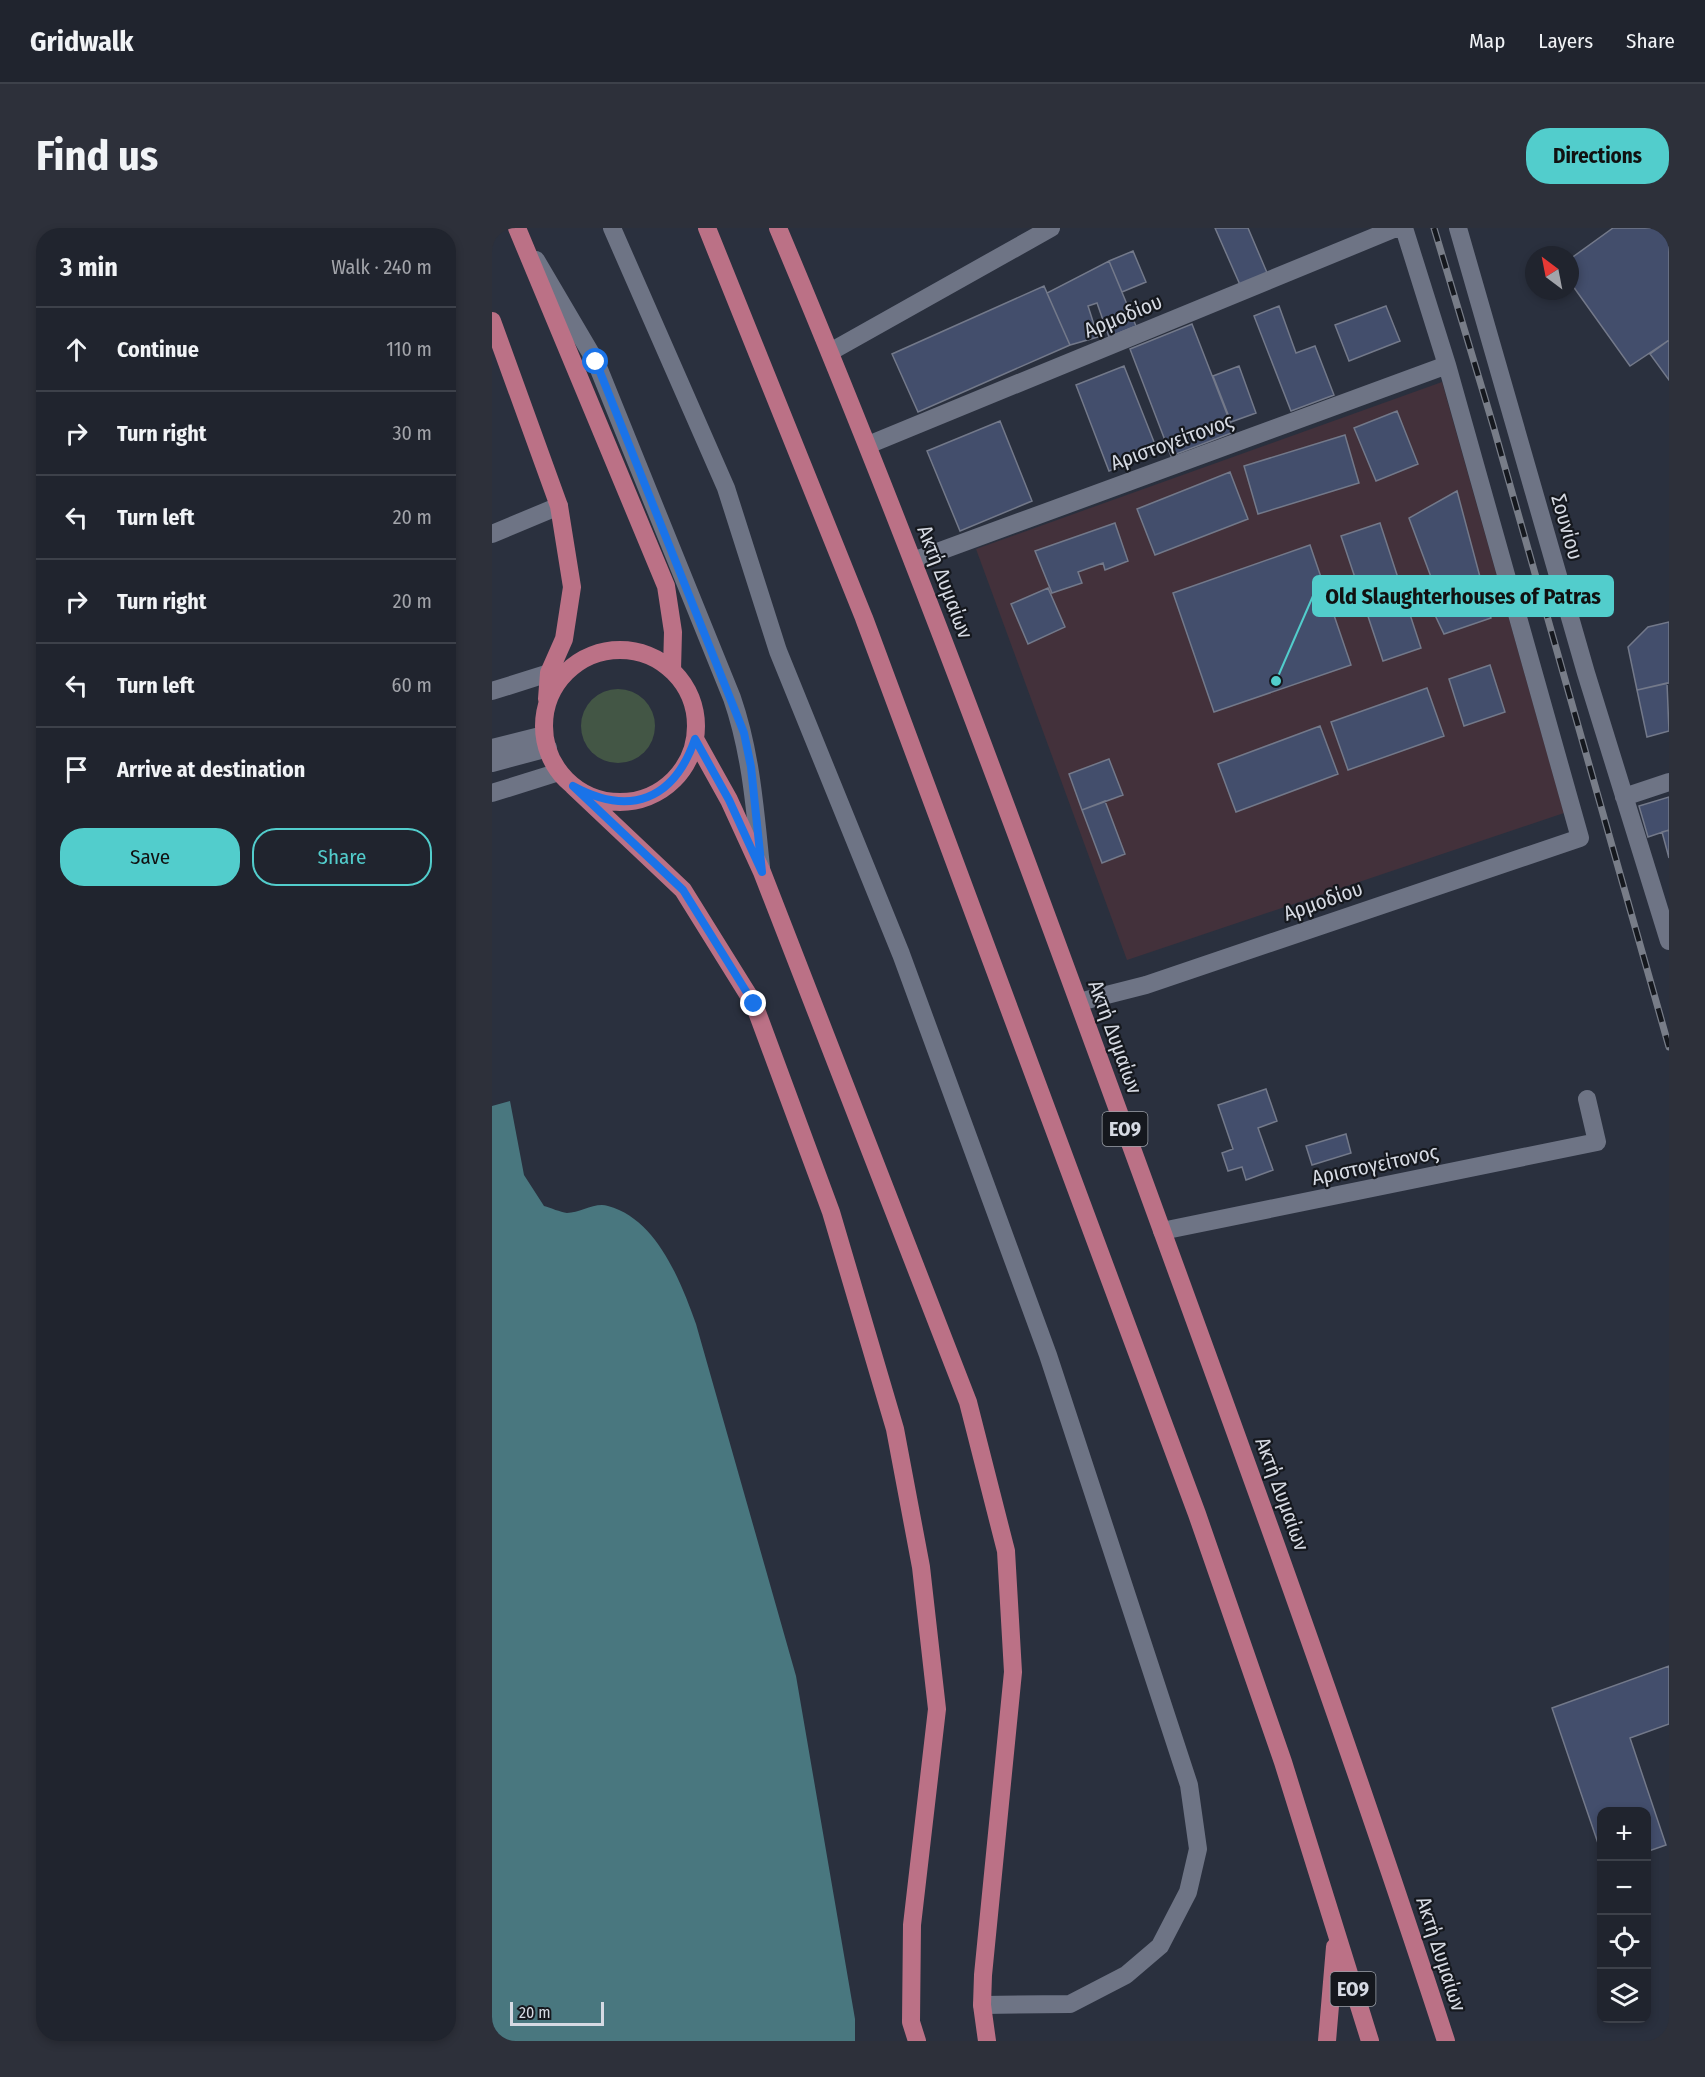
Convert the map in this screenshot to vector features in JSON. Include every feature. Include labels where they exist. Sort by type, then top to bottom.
[{"type":"main road","points":[[518,228],[666,586],[673,632],[672,670]]},
{"type":"main road","name":"ΕΟ9","points":[[707,228],[860,607],[1243,1639],[1284,1762],[1370,2041]]},
{"type":"main road","name":"Ακτή Δυμαίων","points":[[778,228],[914,561],[1079,1002],[1318,1660],[1446,2041]]},
{"type":"main road","points":[[492,321],[559,506],[572,587],[564,639],[549,673],[545,715],[546,742],[559,772],[683,890],[754,1004],[831,1212],[895,1429],[921,1567],[937,1709],[912,1925],[911,2022],[917,2041]]},
{"type":"main road","points":[[545,715],[552,692],[566,673],[584,659],[606,651],[630,650],[652,657],[672,670],[687,690],[696,714],[695,739],[687,763],[670,784],[647,797],[622,802],[596,798],[573,786]]},
{"type":"main road","points":[[695,739],[729,800],[762,872],[968,1402],[1006,1551],[1013,1672],[982,2005],[987,2041]]},
{"type":"main road","points":[[1327,2041],[1336,1936]]},
{"type":"street","points":[[518,228],[596,362],[732,698],[744,733],[751,767],[762,872]]},
{"type":"street","points":[[612,228],[726,489],[778,651],[901,954],[1047,1355],[1189,1785],[1198,1849],[1188,1892],[1160,1946],[1126,1975],[1070,2004],[982,2005]]},
{"type":"street","points":[[830,352],[1051,228]]},
{"type":"street","name":"Αρμοδίου","points":[[868,445],[1396,228]]},
{"type":"street","points":[[1404,228],[1447,365]]},
{"type":"street","name":"Σουνίου","points":[[1458,228],[1586,673],[1669,940]]},
{"type":"street","name":"Αρμοδίου","points":[[1079,1002],[1146,985],[1580,838],[1447,365]]},
{"type":"street","name":"Αριστογείτονος","points":[[914,561],[1447,365]]},
{"type":"street","points":[[492,534],[559,506]]},
{"type":"street","points":[[492,691],[549,673]]},
{"type":"street","points":[[492,748],[546,742]]},
{"type":"street","points":[[492,763],[546,742]]},
{"type":"street","points":[[492,793],[559,772]]},
{"type":"street","points":[[1624,797],[1669,782]]},
{"type":"street","name":"Αριστογείτονος","points":[[1162,1231],[1597,1142],[1587,1099]]},
{"type":"shaded area","points":[[1442,382],[1564,813],[1127,960],[976,549]]},
{"type":"shaded area","points":[[618,689],[632,692],[644,700],[652,712],[655,726],[652,740],[644,752],[632,760],[618,763],[604,760],[592,752],[584,740],[581,726],[584,712],[592,700],[604,692]]},
{"type":"shaded area","points":[[510,1101],[524,1175],[544,1206],[567,1213],[603,1205],[625,1213],[640,1224],[665,1254],[690,1307],[796,1676],[855,2019],[855,2041],[492,2041],[492,1106]]},
{"type":"building","points":[[1215,228],[1248,228],[1268,275],[1241,287]]},
{"type":"building","points":[[1613,228],[1669,228],[1669,340],[1630,366],[1579,295],[1579,253]]},
{"type":"building","points":[[1133,251],[1146,282],[1122,292],[1109,261]]},
{"type":"building","points":[[1109,261],[1136,326],[1109,337],[1097,303],[1088,306],[1098,337],[1070,345],[1047,293]]},
{"type":"building","points":[[1044,286],[1070,345],[918,412],[892,354]]},
{"type":"building","points":[[1279,306],[1296,353],[1315,346],[1334,395],[1291,411],[1254,316]]},
{"type":"building","points":[[1386,306],[1400,341],[1349,361],[1335,325]]},
{"type":"building","points":[[1192,324],[1234,432],[1171,456],[1130,349]]},
{"type":"building","points":[[1669,340],[1669,380],[1650,354]]},
{"type":"building","points":[[1124,366],[1158,452],[1109,471],[1076,385]]},
{"type":"building","points":[[1239,366],[1256,413],[1231,422],[1213,376]]},
{"type":"building","points":[[1397,411],[1418,464],[1376,481],[1354,428]]},
{"type":"building","points":[[1000,421],[1032,501],[960,531],[927,451]]},
{"type":"building","points":[[1345,435],[1359,483],[1258,514],[1244,466]]},
{"type":"building","points":[[1230,472],[1248,519],[1155,555],[1137,509]]},
{"type":"building","points":[[1457,491],[1491,618],[1444,634],[1424,592],[1434,585],[1409,518]]},
{"type":"building","points":[[1115,523],[1128,561],[1105,570],[1103,563],[1078,572],[1082,583],[1052,593],[1035,551]]},
{"type":"building","points":[[1380,523],[1421,648],[1383,661],[1341,536]]},
{"type":"building","points":[[1310,545],[1351,665],[1214,712],[1173,593]]},
{"type":"building","points":[[1048,588],[1065,627],[1028,644],[1011,604]]},
{"type":"building","points":[[1669,622],[1669,683],[1637,690],[1628,647],[1648,627]]},
{"type":"building","points":[[1490,665],[1505,712],[1464,726],[1449,679]]},
{"type":"building","points":[[1667,683],[1669,731],[1647,737],[1637,690]]},
{"type":"building","points":[[1427,688],[1444,736],[1348,770],[1331,722]]},
{"type":"building","points":[[1320,726],[1338,774],[1236,812],[1218,764]]},
{"type":"building","points":[[1109,759],[1123,795],[1082,810],[1069,774]]},
{"type":"building","points":[[1669,797],[1669,830],[1648,837],[1639,806]]},
{"type":"building","points":[[1105,801],[1125,854],[1102,863],[1082,810]]},
{"type":"building","points":[[1669,830],[1669,858],[1662,832]]},
{"type":"building","points":[[1266,1089],[1277,1121],[1258,1128],[1273,1170],[1246,1180],[1242,1167],[1228,1171],[1222,1153],[1233,1149],[1218,1105]]},
{"type":"building","points":[[1346,1134],[1351,1153],[1312,1165],[1306,1146]]},
{"type":"building","points":[[1669,1666],[1669,1724],[1630,1738],[1666,1845],[1651,1850],[1651,1807],[1597,1807],[1597,1840],[1552,1708]]},
{"type":"railway","points":[[1434,228],[1493,425],[1669,1047]]},
{"type":"place","name":"Old Slaughterhouses of Patras","points":[[1276,681]]},
{"type":"route","points":[[596,362],[732,698],[744,733],[751,767],[762,872],[729,800],[695,739],[687,763],[670,784],[647,797],[622,802],[596,798],[573,786],[683,890],[754,1004]]}]
